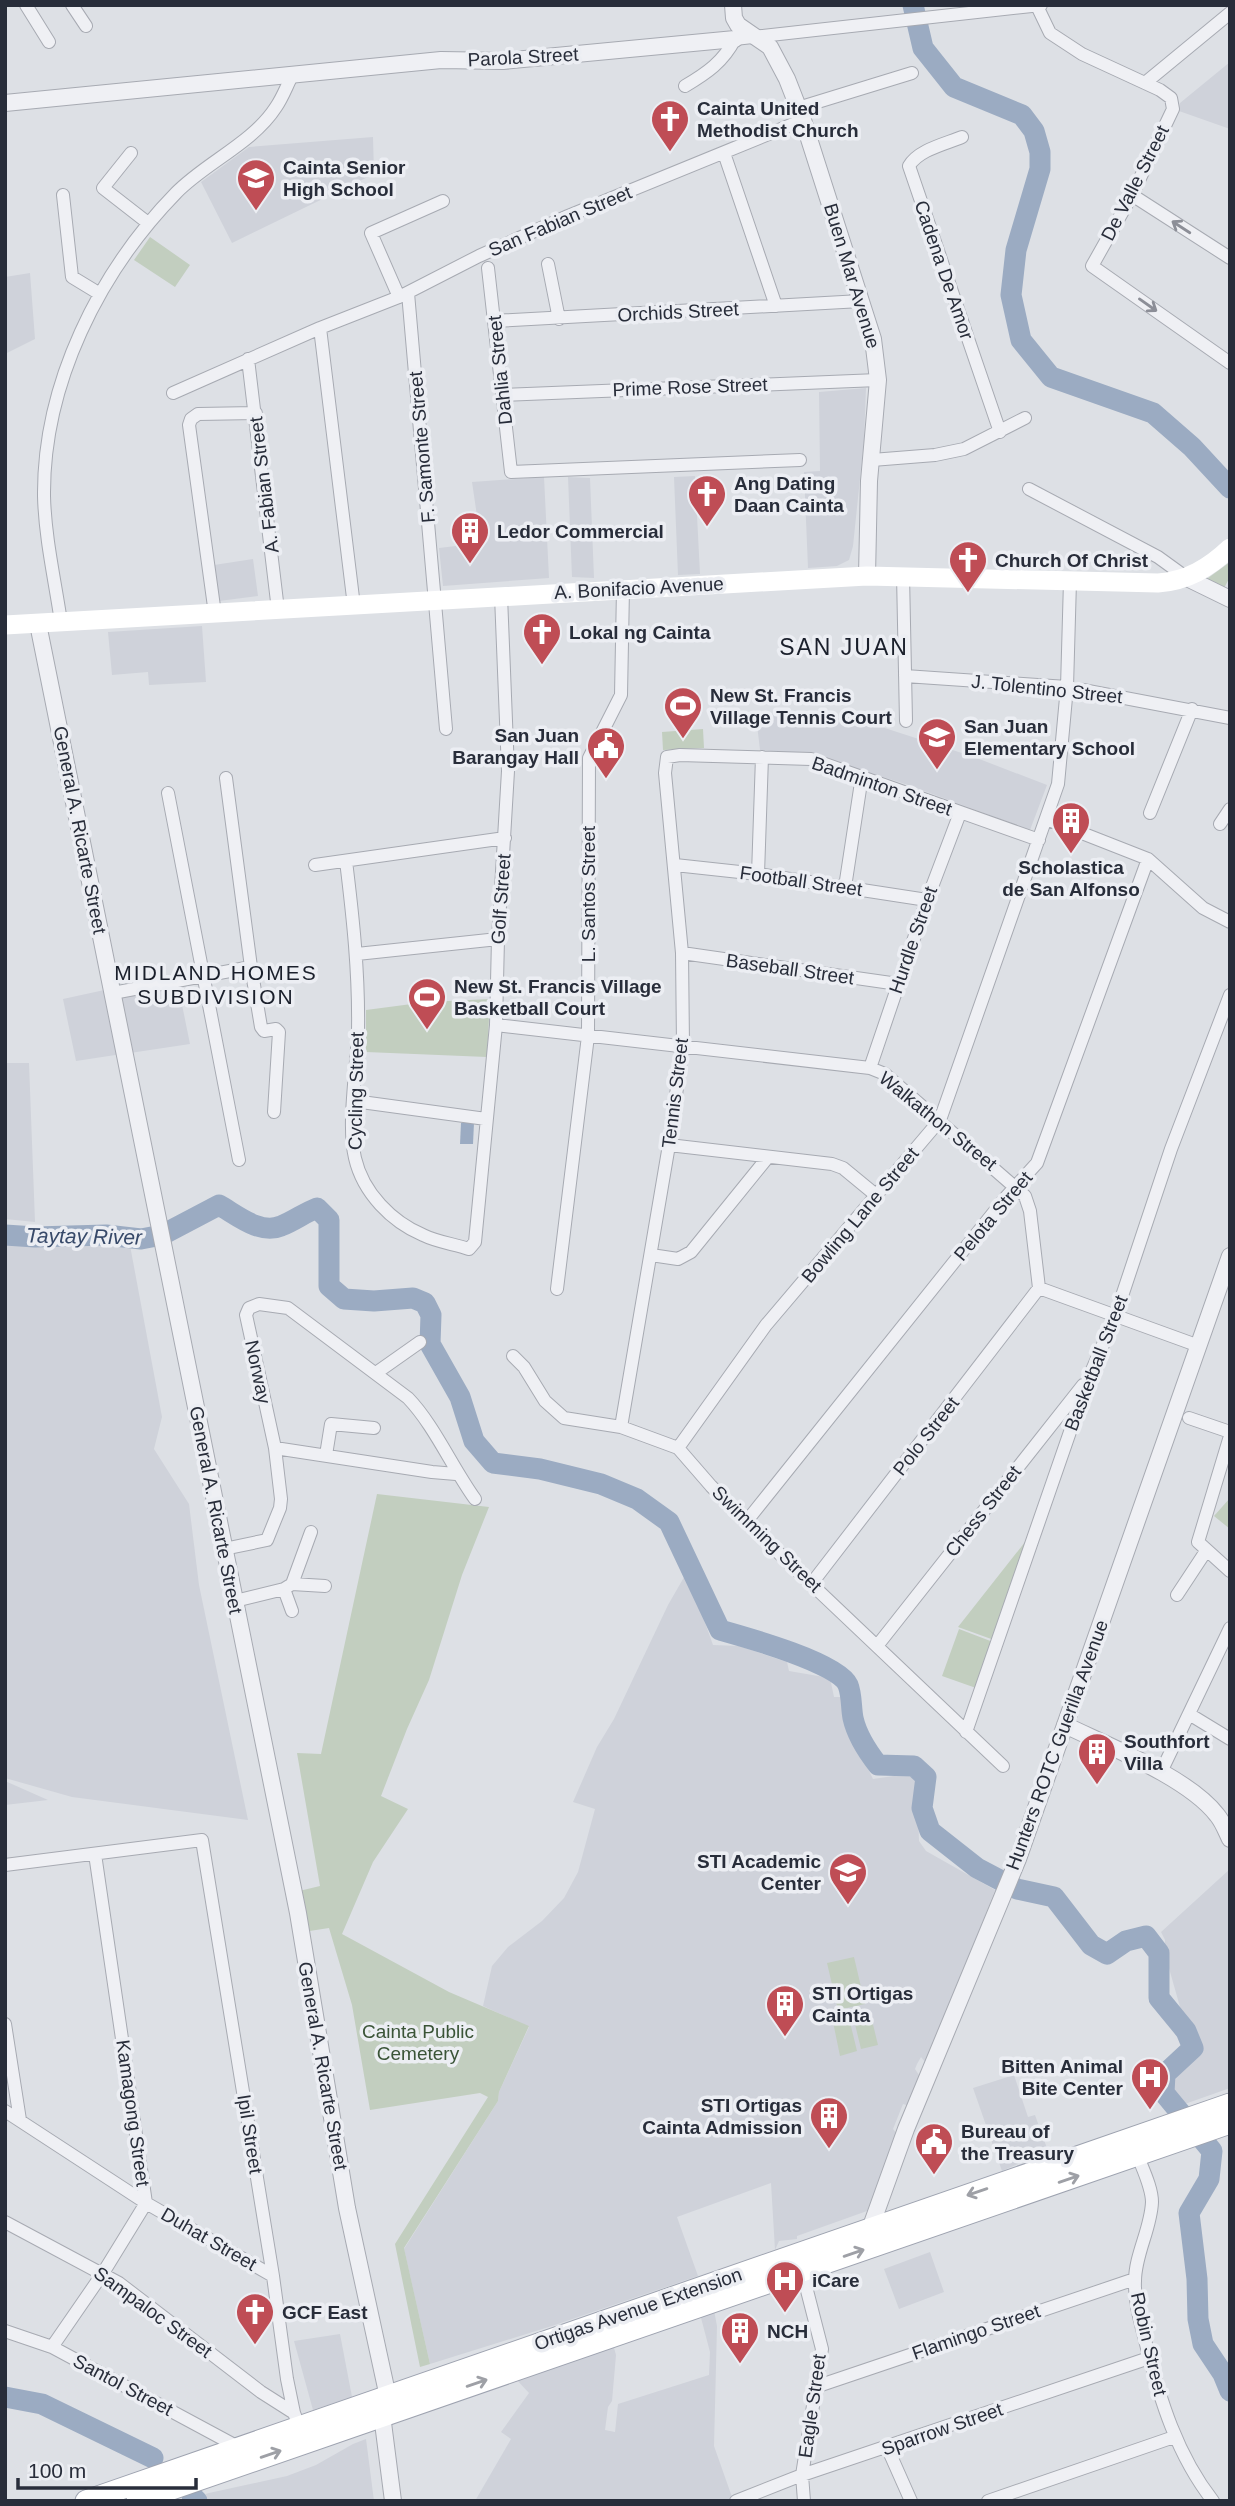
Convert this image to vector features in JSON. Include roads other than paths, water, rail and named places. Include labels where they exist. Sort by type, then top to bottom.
[{"type":"main road","name":"A. Bonifacio Avenue","points":[[5,625],[867,576],[1158,583],[1187,578],[1230,548]]},
{"type":"main road","name":"Ortigas Avenue Extension","points":[[86,2501],[238,2447],[297,2420],[385,2406],[802,2271],[1134,2147],[1185,2129],[1218,2121],[1230,2104]]},
{"type":"main road","name":"Ortigas Avenue Extension","points":[[137,2501],[385,2406],[870,2229],[1134,2147]]},
{"type":"street","points":[[26,5],[50,42]]},
{"type":"street","points":[[72,5],[86,26]]},
{"type":"street","name":"Buen Mar Avenue","points":[[733,5],[734,18],[738,25],[770,47],[778,59],[801,114],[873,339],[878,380],[869,481],[867,576]]},
{"type":"street","name":"Parola Street","points":[[5,103],[441,61],[503,61],[754,37],[939,16],[967,9],[1039,6]]},
{"type":"street","name":"De Valle Street","points":[[1039,6],[1050,33],[1082,54],[1171,98],[1173,109],[1132,195],[1092,266],[1230,363]]},
{"type":"street","points":[[1145,83],[1230,13]]},
{"type":"street","points":[[685,86],[726,57],[735,39]]},
{"type":"street","name":"San Fabian Street","points":[[173,393],[320,328],[403,295],[479,256],[568,216],[724,153],[801,114],[912,73]]},
{"type":"street","points":[[61,622],[44,496],[48,443],[58,392],[75,345],[100,294],[148,223],[178,190],[250,134],[276,108],[292,74]]},
{"type":"street","name":"Cadena De Amor","points":[[962,136],[920,155],[913,159],[909,166],[1000,432]]},
{"type":"street","points":[[131,153],[103,188],[148,223]]},
{"type":"street","points":[[724,153],[776,306]]},
{"type":"street","points":[[63,195],[72,277],[100,294]]},
{"type":"street","points":[[1132,195],[1230,258]]},
{"type":"street","name":"F. Samonte Street","points":[[443,201],[371,233],[403,295],[436,601],[446,729]]},
{"type":"street","points":[[548,264],[559,319]]},
{"type":"street","name":"Dahlia Street","points":[[488,268],[511,472],[800,460]]},
{"type":"street","name":"Orchids Street","points":[[494,321],[861,300]]},
{"type":"street","points":[[320,328],[354,606]]},
{"type":"street","name":"A. Fabian Street","points":[[248,359],[278,610]]},
{"type":"street","name":"Prime Rose Street","points":[[502,395],[878,380]]},
{"type":"street","points":[[215,614],[189,425],[191,419],[198,414],[256,413]]},
{"type":"street","points":[[872,460],[964,449],[1025,418]]},
{"type":"street","points":[[1029,489],[1158,557],[1187,578],[1230,599]]},
{"type":"street","points":[[903,575],[906,721]]},
{"type":"street","name":"Bowling Lane Street","points":[[678,1448],[766,1325],[940,1121],[1058,784],[1067,687],[1070,580]]},
{"type":"street","name":"L. Santos Street","points":[[557,1289],[588,1036],[589,758],[621,695],[623,589]]},
{"type":"street","name":"Golf Street","points":[[475,1242],[496,1025],[508,771],[501,596]]},
{"type":"street","name":"General A. Ricarte Street","points":[[38,624],[298,1913],[347,2208],[385,2406],[393,2501]]},
{"type":"street","name":"J. Tolentino Street","points":[[905,676],[1067,687],[1230,718]]},
{"type":"street","points":[[1150,813],[1192,709]]},
{"type":"street","name":"Badminton Street","points":[[667,757],[680,754],[811,759],[960,813],[1042,829],[1148,859],[1203,908],[1230,922]]},
{"type":"street","name":"Tennis Street","points":[[621,1427],[669,1145],[682,1045],[682,953],[665,773],[667,757]]},
{"type":"street","points":[[758,874],[762,757]]},
{"type":"street","points":[[845,887],[862,776]]},
{"type":"street","points":[[226,778],[262,1029],[276,1029],[279,1032],[274,1112]]},
{"type":"street","points":[[168,793],[239,1160]]},
{"type":"street","points":[[1220,824],[1230,809]]},
{"type":"street","name":"Hurdle Street","points":[[870,1068],[926,900],[960,813]]},
{"type":"street","points":[[315,865],[505,838]]},
{"type":"street","name":"Pelota Street","points":[[746,1522],[1037,1163],[1148,859]]},
{"type":"street","name":"Cycling Street","points":[[346,861],[357,954],[358,1031],[353,1136],[355,1160],[369,1189],[391,1217],[423,1236],[469,1249],[475,1242]]},
{"type":"street","name":"Football Street","points":[[675,865],[758,874],[926,900]]},
{"type":"street","points":[[357,954],[498,939]]},
{"type":"street","name":"Baseball Street","points":[[682,953],[898,985]]},
{"type":"street","points":[[113,993],[251,967]]},
{"type":"street","name":"Basketball Street","points":[[966,1732],[1089,1377],[1115,1317],[1171,1149],[1230,995]]},
{"type":"street","name":"Walkathon Street","points":[[496,1025],[870,1068],[885,1074],[1026,1196],[1039,1288]]},
{"type":"street","points":[[354,1101],[486,1119]]},
{"type":"street","points":[[669,1145],[832,1164],[843,1168],[877,1196]]},
{"type":"street","points":[[651,1255],[678,1259],[691,1252],[768,1157]]},
{"type":"street","name":"Hunters ROTC Guerilla Avenue","points":[[870,2229],[906,2129],[1018,1859],[1230,1256]]},
{"type":"street","points":[[1039,1288],[1199,1346]]},
{"type":"street","name":"Polo Street","points":[[812,1583],[1039,1288]]},
{"type":"street","name":"Norway","points":[[224,1549],[267,1540],[280,1508],[275,1448],[246,1315],[249,1308],[259,1304],[288,1308],[376,1373]]},
{"type":"street","points":[[420,1342],[376,1373],[420,1410],[456,1474],[475,1499]]},
{"type":"street","name":"Swimming Street","points":[[513,1356],[524,1367],[545,1401],[564,1418],[621,1427],[678,1448],[746,1522],[1003,1766]]},
{"type":"street","name":"Chess Street","points":[[877,1646],[1089,1377]]},
{"type":"street","points":[[1189,1418],[1230,1434],[1198,1542],[1230,1571]]},
{"type":"street","points":[[326,1455],[331,1424],[374,1428]]},
{"type":"street","points":[[275,1448],[456,1474]]},
{"type":"street","points":[[292,1611],[288,1586],[311,1532]]},
{"type":"street","points":[[1177,1595],[1206,1551]]},
{"type":"street","points":[[235,1601],[288,1586],[325,1586]]},
{"type":"street","points":[[1161,1772],[1230,1628]]},
{"type":"street","points":[[1189,1714],[1229,1738]]},
{"type":"street","points":[[1065,1725],[1161,1772],[1205,1801],[1219,1817],[1230,1839]]},
{"type":"street","name":"Ipil Street","points":[[95,1854],[202,1840],[297,2420]]},
{"type":"street","points":[[5,1866],[95,1854]]},
{"type":"street","name":"Kamagong Street","points":[[52,2347],[103,2273],[146,2203],[95,1854]]},
{"type":"street","points":[[5,2024],[20,2120]]},
{"type":"street","name":"Duhat Street","points":[[5,2111],[146,2203],[273,2276]]},
{"type":"street","name":"Robin Street","points":[[1134,2147],[1152,2201],[1135,2279],[1138,2314],[1174,2437],[1194,2477],[1213,2501]]},
{"type":"street","name":"Sampaloc Street","points":[[5,2222],[103,2273],[297,2420]]},
{"type":"street","name":"Eagle Street","points":[[802,2271],[821,2349],[818,2386],[802,2475],[804,2501]]},
{"type":"street","name":"Flamingo Street","points":[[818,2386],[1135,2279]]},
{"type":"street","name":"Santol Street","points":[[5,2331],[52,2347],[238,2447]]},
{"type":"street","name":"Sparrow Street","points":[[736,2501],[802,2475],[1149,2358]]},
{"type":"street","points":[[988,2501],[1174,2437]]},
{"type":"street","points":[[887,2447],[911,2501]]},
{"type":"water","points":[[461,1123],[474,1123],[473,1144],[460,1144]]},
{"type":"waterway","points":[[913,5],[923,48],[954,87],[1022,115],[1034,131],[1040,152],[1040,169],[1016,250],[1011,295],[1021,340],[1051,377],[1153,413],[1192,447],[1230,488]]},
{"type":"waterway","name":"Taytay River","points":[[5,1235],[106,1235],[141,1239],[162,1235],[219,1205],[249,1223],[273,1228],[317,1208],[329,1220],[329,1286],[344,1299],[374,1301],[413,1298],[425,1303],[431,1315],[430,1344],[460,1397],[474,1441],[493,1463],[540,1469],[601,1484],[637,1499],[669,1522],[720,1630],[790,1652],[828,1668],[841,1677],[848,1685],[857,1731],[878,1765],[914,1766],[926,1777],[922,1808],[930,1831],[977,1868],[1017,1889],[1054,1897],[1091,1945],[1107,1954],[1126,1941],[1146,1936],[1159,1953],[1159,1998],[1186,2031],[1193,2048],[1165,2074],[1164,2093],[1212,2151],[1209,2179],[1189,2213],[1197,2279],[1198,2319],[1203,2344],[1223,2374],[1230,2391]]},
{"type":"waterway","points":[[5,2397],[42,2404],[153,2458]]},
{"type":"waterway","points":[[192,2496],[197,2501]]},
{"type":"place","name":"Cainta United Methodist Church","points":[[670,153]]},
{"type":"place","name":"Cainta Senior High School","points":[[256,212]]},
{"type":"place","name":"Ang Dating Daan Cainta","points":[[707,528]]},
{"type":"place","name":"Ledor Commercial","points":[[470,565]]},
{"type":"place","name":"Church Of Christ","points":[[968,594]]},
{"type":"place","name":"Lokal ng Cainta","points":[[542,666]]},
{"type":"place","name":"New St. Francis Village Tennis Court","points":[[683,740]]},
{"type":"place","name":"San Juan Elementary School","points":[[937,771]]},
{"type":"place","name":"San Juan Barangay Hall","points":[[606,780]]},
{"type":"place","name":"Scholastica de San Alfonso","points":[[1071,855]]},
{"type":"place","name":"New St. Francis Village Basketball Court","points":[[427,1031]]},
{"type":"place","name":"Southfort Villa","points":[[1097,1786]]},
{"type":"place","name":"STI Academic Center","points":[[848,1906]]},
{"type":"place","name":"STI Ortigas Cainta","points":[[785,2038]]},
{"type":"place","name":"Bitten Animal Bite Center","points":[[1150,2111]]},
{"type":"place","name":"STI Ortigas Cainta Admission","points":[[829,2150]]},
{"type":"place","name":"Bureau of the Treasury","points":[[934,2176]]},
{"type":"place","name":"iCare","points":[[785,2314]]},
{"type":"place","name":"GCF East","points":[[255,2346]]},
{"type":"place","name":"NCH","points":[[740,2365]]},
{"type":"district","name":"SAN JUAN","points":[[844,647]]},
{"type":"district","name":"MIDLAND HOMES SUBDIVISION","points":[[216,984]]},
{"type":"park label","name":"Cainta Public Cemetery","points":[[418,2042]]}]
